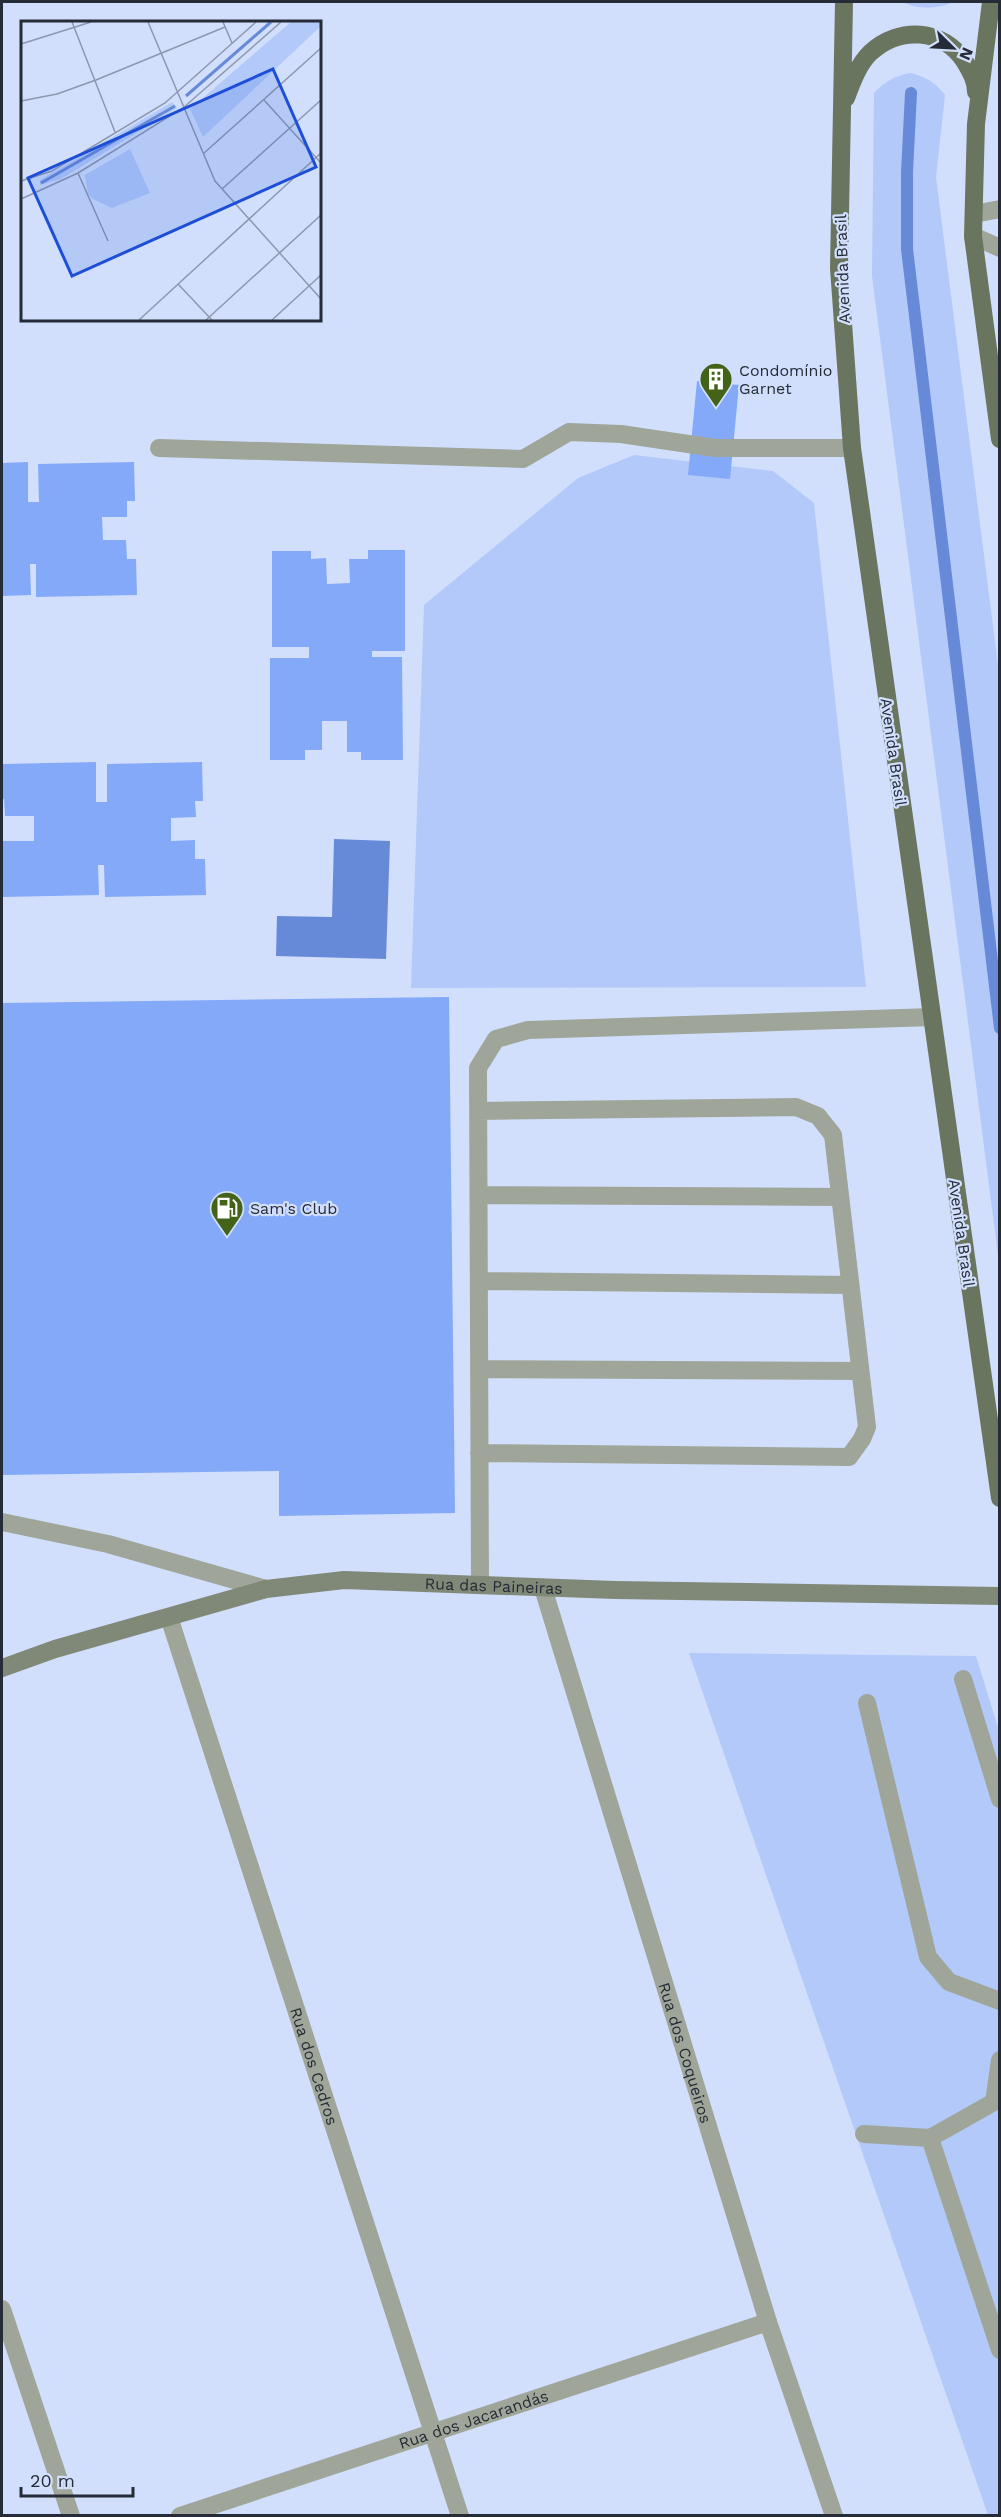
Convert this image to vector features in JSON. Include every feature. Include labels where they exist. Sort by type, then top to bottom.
[{"type":"main road","name":"Avenida Brasil","points":[[844,2],[839,268],[852,448],[999,1498]]},
{"type":"main road","points":[[976,124],[993,33],[991,2]]},
{"type":"main road","points":[[842,110],[856,74],[869,54],[885,42],[903,34],[925,34],[945,41],[960,54],[970,70],[976,85],[973,236],[999,439]]},
{"type":"main road","name":"Rua das Paineiras","points":[[2,1668],[55,1649],[266,1589],[344,1580],[543,1588],[999,1596]]},
{"type":"street","points":[[974,214],[999,209]]},
{"type":"street","points":[[973,236],[999,248]]},
{"type":"street","points":[[159,447],[523,459],[568,432],[621,434],[715,448],[852,448]]},
{"type":"street","points":[[480,1584],[478,1068],[496,1039],[528,1030],[932,1017]]},
{"type":"street","points":[[478,1111],[796,1107],[818,1116],[833,1135],[867,1427],[862,1439],[849,1457],[479,1453]]},
{"type":"street","points":[[479,1195],[840,1197]]},
{"type":"street","points":[[479,1281],[850,1285]]},
{"type":"street","points":[[479,1369],[860,1371]]},
{"type":"street","points":[[2,1522],[108,1544],[266,1589]]},
{"type":"street","name":"Rua dos Coqueiros","points":[[543,1588],[768,2322],[834,2516]]},
{"type":"street","name":"Rua dos Cedros","points":[[169,1617],[460,2516]]},
{"type":"street","points":[[963,1679],[999,1799]]},
{"type":"street","points":[[867,1703],[928,1957],[950,1982],[999,2001]]},
{"type":"street","points":[[864,2134],[930,2138],[997,2104],[999,2060]]},
{"type":"street","points":[[930,2138],[999,2350]]},
{"type":"street","points":[[2,2309],[71,2516]]},
{"type":"street","name":"Rua dos Jacarandás","points":[[180,2516],[768,2322]]},
{"type":"shaded area","points":[[902,2],[954,2],[928,8]]},
{"type":"shaded area","points":[[910,73],[930,81],[945,95],[936,177],[1000,681],[999,1263],[872,276],[874,93],[890,80]]},
{"type":"shaded area","points":[[634,455],[773,471],[814,503],[866,987],[411,988],[424,605],[578,478]]},
{"type":"shaded area","points":[[689,1653],[976,1656],[1000,1734],[999,2515],[988,2515]]},
{"type":"water","points":[[334,839],[390,841],[386,959],[276,956],[277,916],[332,917]]},
{"type":"building","points":[[697,381],[739,385],[730,479],[688,475]]},
{"type":"building","points":[[28,462],[28,502],[39,502],[38,464],[134,462],[135,501],[127,501],[127,517],[102,517],[103,540],[126,540],[127,559],[136,559],[137,595],[36,597],[36,564],[30,564],[31,595],[2,596],[2,463]]},
{"type":"building","points":[[368,550],[405,550],[405,651],[372,651],[372,657],[402,657],[403,760],[361,760],[361,752],[347,752],[347,721],[322,721],[322,750],[305,750],[305,760],[270,760],[270,658],[309,658],[309,647],[272,647],[272,551],[311,551],[311,559],[326,558],[327,584],[350,583],[349,559],[368,559]]},
{"type":"building","points":[[96,762],[96,802],[107,802],[107,764],[202,762],[203,801],[195,801],[196,817],[171,818],[171,841],[195,840],[195,859],[205,859],[206,895],[105,897],[104,865],[98,865],[99,895],[2,897],[3,841],[34,841],[34,816],[5,816],[4,799],[2,799],[2,764]]},
{"type":"building","name":"Sam's Club","points":[[449,997],[455,1513],[279,1516],[279,1471],[2,1475],[2,1003]]},
{"type":"waterway","points":[[911,93],[907,172],[907,249],[1000,1028]]},
{"type":"place","name":"Condomínio Garnet","points":[[716,408]]},
{"type":"place","name":"Sam's Club","points":[[227,1237]]}]
